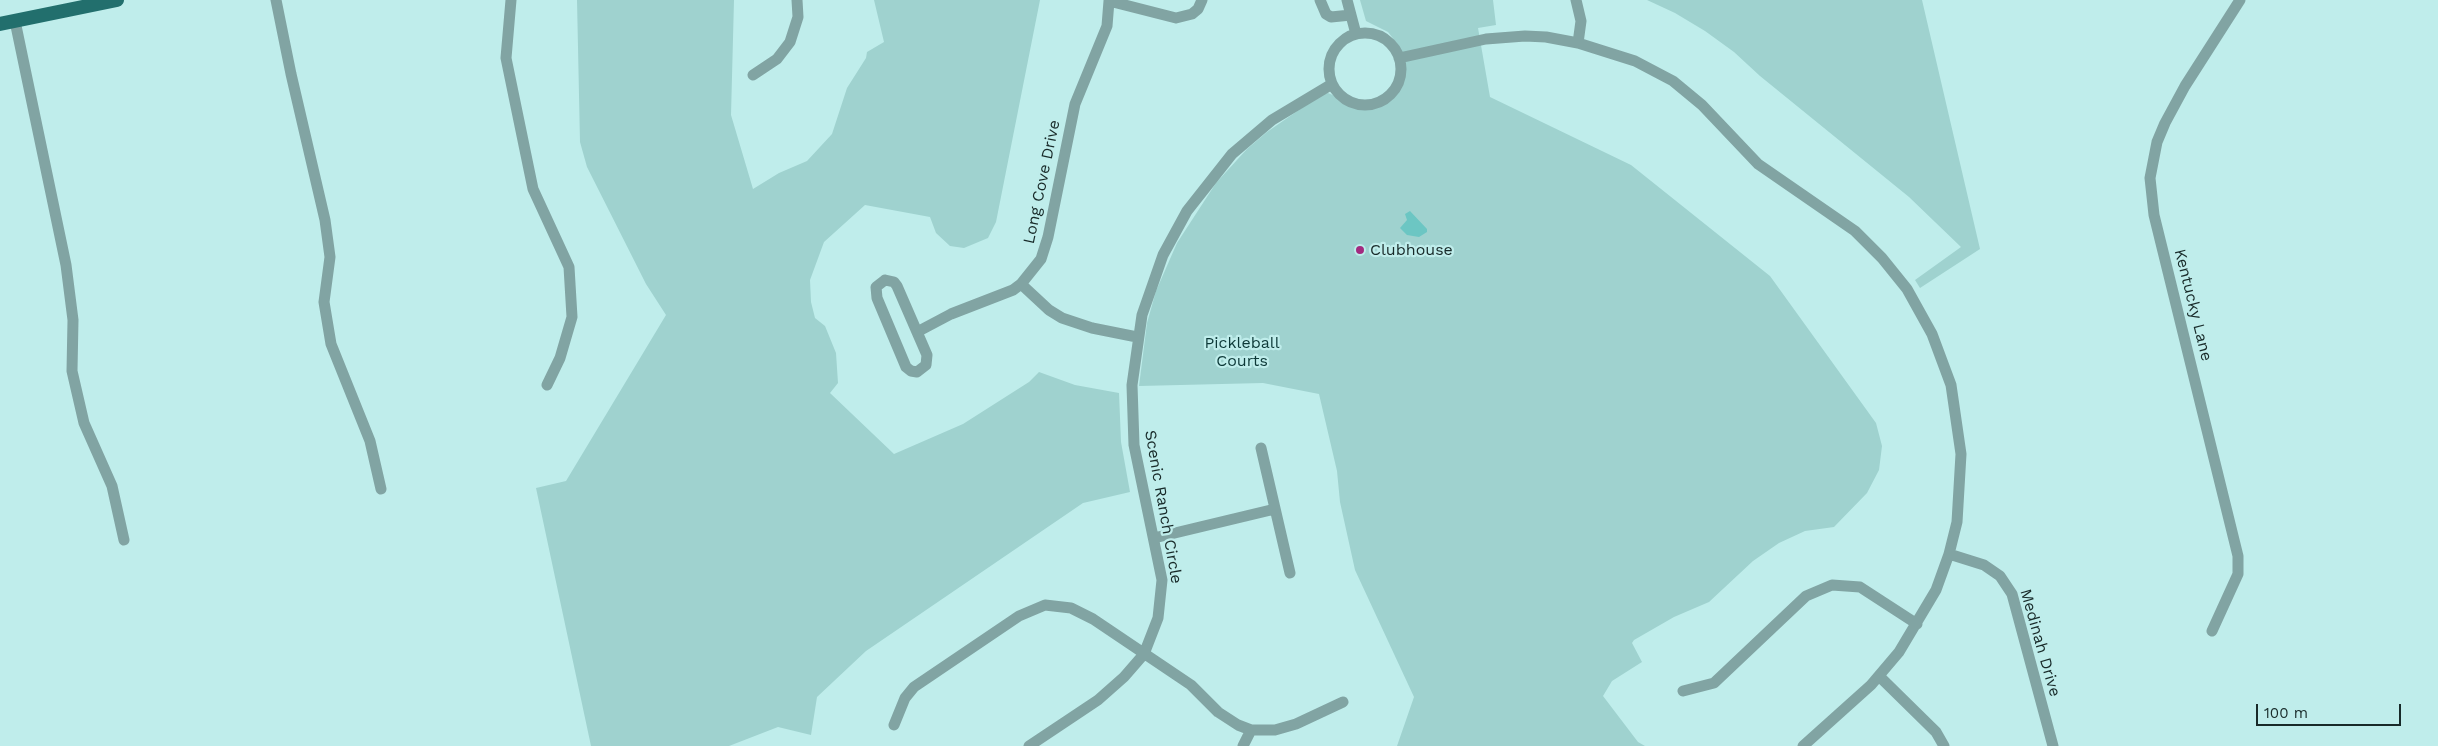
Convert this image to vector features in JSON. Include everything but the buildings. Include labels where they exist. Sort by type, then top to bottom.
[{"type":"main road","points":[[0,24],[117,0]]},
{"type":"street","points":[[276,0],[325,220],[330,256],[324,302],[331,344],[370,441],[381,489]]},
{"type":"street","points":[[511,0],[506,58],[533,189],[569,267],[572,317],[560,358],[547,385]]},
{"type":"street","points":[[753,75],[777,59],[790,42],[798,17],[798,0]]},
{"type":"street","name":"Long Cove Drive","points":[[917,332],[951,314],[1013,290],[1021,284],[1041,259],[1045,250],[1075,104],[1107,26],[1109,0],[1176,18],[1192,14],[1198,9],[1202,0]]},
{"type":"street","points":[[1320,0],[1326,14],[1330,18],[1351,15]]},
{"type":"street","points":[[1347,0],[1356,34]]},
{"type":"street","points":[[1576,0],[1581,21],[1578,42]]},
{"type":"street","name":"Kentucky Lane","points":[[2212,631],[2238,574],[2238,556],[2154,215],[2150,178],[2157,142],[2165,123],[2185,86],[2240,0]]},
{"type":"street","points":[[15,21],[66,265],[72,320],[72,371],[84,423],[112,486],[124,540]]},
{"type":"street","points":[[1367,33],[1387,40],[1399,58],[1400,70],[1395,87],[1383,99],[1372,104],[1360,104],[1348,100],[1332,84],[1329,68],[1332,53],[1346,38],[1356,34],[1367,33]]},
{"type":"street","points":[[1399,58],[1506,37],[1546,36],[1578,42],[1635,61],[1673,81],[1702,105],[1758,164],[1833,214],[1868,244],[1907,289],[1932,334],[1951,385],[1958,419],[1961,454],[1957,522],[1949,554],[1936,590],[1917,624],[1879,676],[1804,746]]},
{"type":"street","name":"Scenic Ranch Circle","points":[[1029,746],[1111,690],[1144,654],[1158,618],[1162,580],[1138,468],[1132,430],[1132,385],[1137,337],[1151,285],[1163,255],[1174,232],[1200,192],[1232,154],[1247,140],[1292,106],[1332,84]]},
{"type":"street","points":[[885,280],[894,282],[917,332],[928,360],[923,369],[917,372],[911,371],[903,360],[878,298],[876,287],[880,283],[885,280]]},
{"type":"street","points":[[1021,284],[1049,310],[1062,318],[1092,328],[1137,337]]},
{"type":"street","points":[[1261,448],[1290,573]]},
{"type":"street","points":[[1154,538],[1275,510]]},
{"type":"street","name":"Medinah Drive","points":[[1949,554],[1984,566],[2000,576],[2012,594],[2052,746]]},
{"type":"street","points":[[1683,691],[1714,683],[1806,596],[1832,585],[1860,587],[1917,624]]},
{"type":"street","points":[[894,725],[905,698],[914,687],[1019,616],[1045,605],[1058,605],[1083,613],[1191,685],[1228,719],[1252,730],[1287,728],[1343,702]]},
{"type":"street","points":[[1879,676],[1936,732],[1944,746]]},
{"type":"street","points":[[1243,746],[1252,730]]},
{"type":"green space","points":[[577,0],[734,0],[731,115],[753,189],[779,173],[807,161],[832,134],[847,88],[866,58],[867,52],[884,42],[874,0],[1040,0],[996,222],[988,238],[964,248],[950,246],[936,233],[930,217],[865,205],[824,242],[810,280],[811,302],[815,318],[825,326],[836,353],[838,383],[830,393],[894,454],[963,424],[1029,382],[1039,372],[1075,385],[1119,393],[1121,442],[1130,492],[1083,503],[866,651],[817,697],[811,735],[778,727],[729,746],[591,746],[536,488],[566,481],[666,315],[646,284],[587,167],[580,142]]},
{"type":"green space","name":"Pickleball Courts","points":[[1360,0],[1493,0],[1496,25],[1478,28],[1490,97],[1631,165],[1770,276],[1876,423],[1882,446],[1879,470],[1867,493],[1834,527],[1805,531],[1779,543],[1753,561],[1709,602],[1674,617],[1634,640],[1632,643],[1642,662],[1612,681],[1603,696],[1638,742],[1645,746],[1397,746],[1414,697],[1355,570],[1340,502],[1337,471],[1319,394],[1263,383],[1139,386],[1147,323],[1156,291],[1177,243],[1216,183],[1247,149],[1267,132],[1322,94],[1328,93],[1344,104],[1365,109],[1376,107],[1389,101],[1396,93],[1405,67],[1399,46],[1388,32],[1366,21]]},
{"type":"green space","points":[[1647,0],[1922,0],[1980,249],[1920,288],[1915,280],[1961,247],[1909,197],[1760,76],[1734,52],[1705,31],[1675,13]]},
{"type":"water","points":[[1410,211],[1427,229],[1427,232],[1419,237],[1407,235],[1400,228],[1407,220],[1405,214]]},
{"type":"place","name":"Clubhouse","points":[[1360,250]]}]
